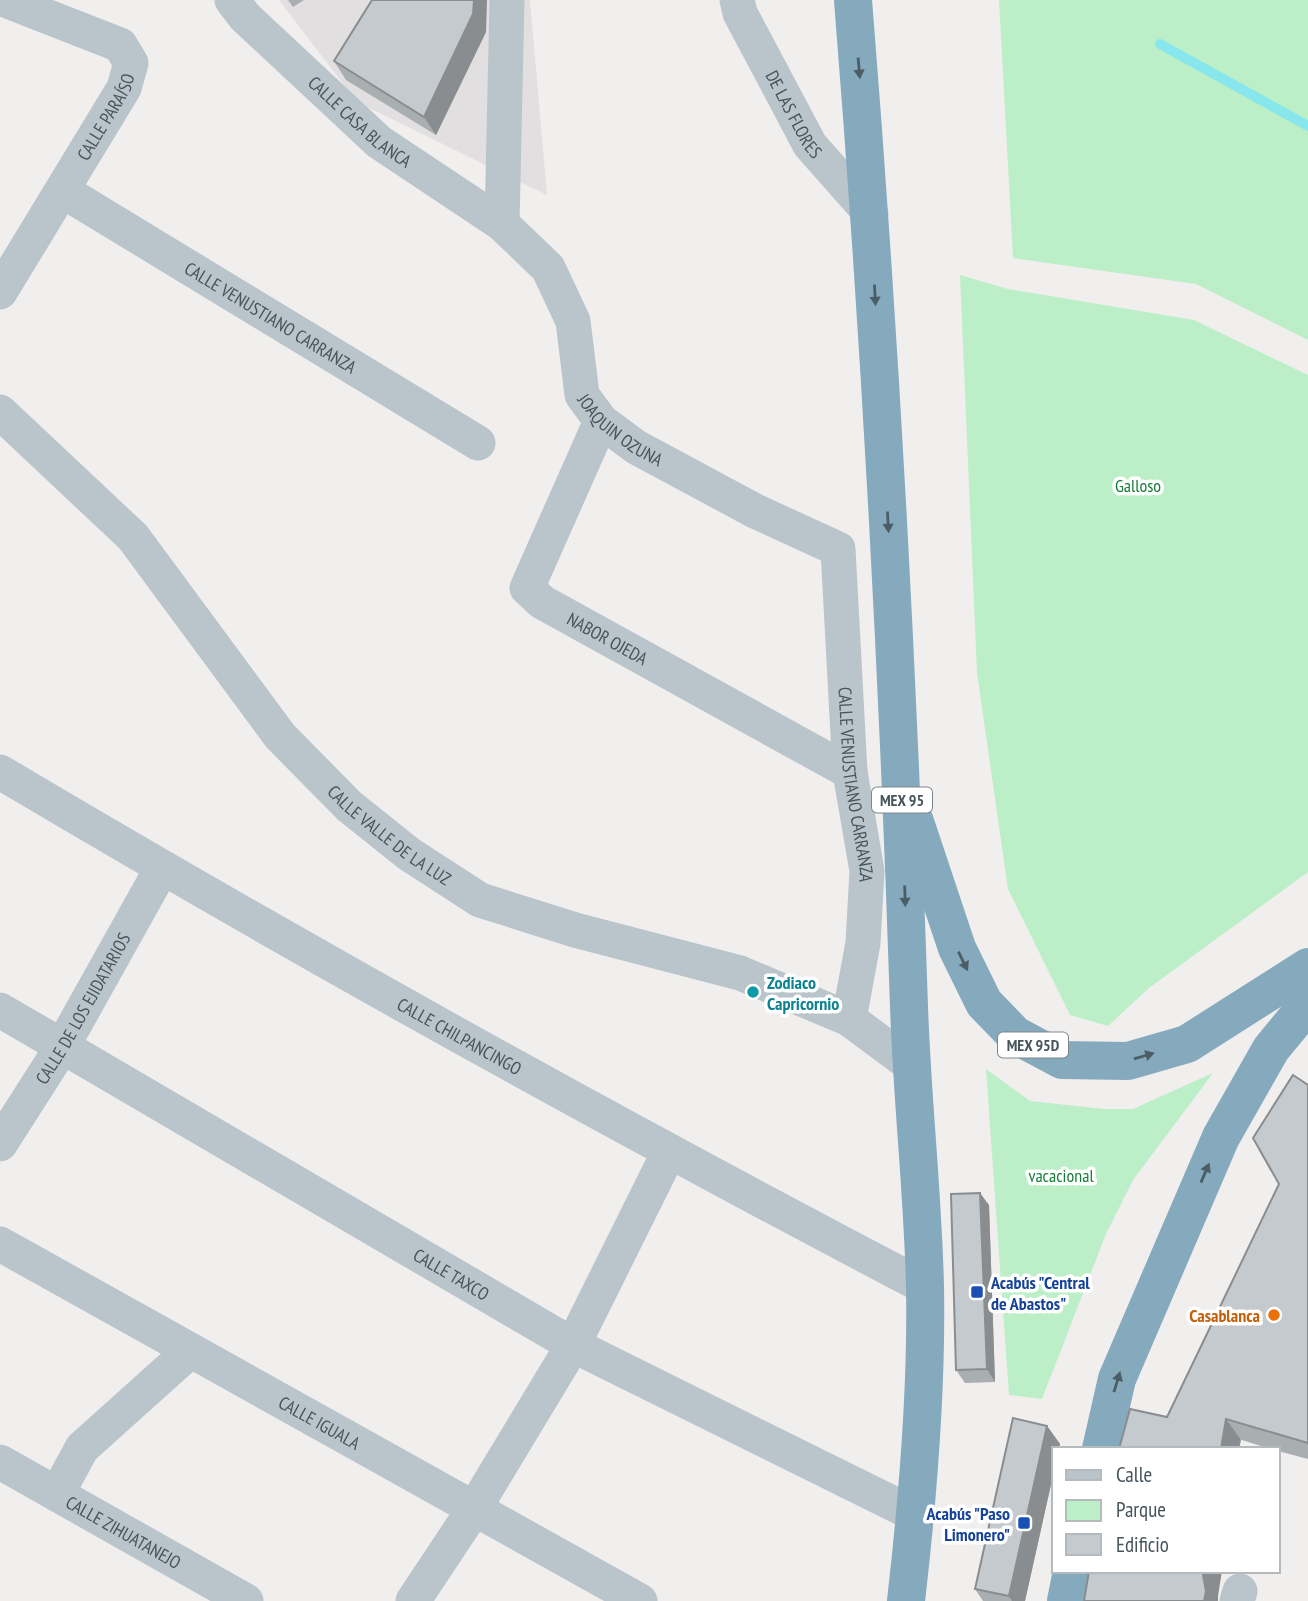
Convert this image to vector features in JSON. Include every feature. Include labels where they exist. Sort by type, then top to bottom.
[{"type":"highway","name":"MEX 95","points":[[853,0],[871,214],[901,780],[911,1065],[925,1287],[916,1515],[906,1601]]},
{"type":"highway","name":"MEX 95D","points":[[901,780],[957,948],[984,1003],[1015,1035],[1062,1059],[1128,1061],[1187,1044],[1272,987],[1308,967]]},
{"type":"highway","points":[[1101,1447],[1117,1379],[1221,1137],[1271,1049],[1308,1004]]},
{"type":"highway","points":[[1066,1601],[1073,1573]]},
{"type":"street","name":"CALLE PARAÍSO","points":[[0,292],[124,88],[131,63],[120,45],[5,0]]},
{"type":"street","name":"CALLE CASA BLANCA","points":[[232,0],[245,17],[379,142],[502,224]]},
{"type":"street","points":[[502,224],[507,0]]},
{"type":"street","name":"DE LAS FLORES","points":[[737,0],[740,13],[810,145],[871,214]]},
{"type":"street","name":"CALLE VENUSTIANO CARRANZA","points":[[63,191],[478,443]]},
{"type":"street","name":"JOAQUIN OZUNA","points":[[502,224],[548,268],[573,321],[582,395],[601,421],[636,447],[755,511],[838,549]]},
{"type":"street","name":"CALLE VALLE DE LA LUZ","points":[[0,412],[133,537],[280,736],[349,806],[409,854],[480,900],[575,930],[740,974],[849,1019],[911,1065]]},
{"type":"street","name":"NABOR OJEDA","points":[[601,421],[527,588],[542,601],[850,772]]},
{"type":"street","name":"CALLE VENUSTIANO CARRANZA","points":[[838,549],[850,772],[867,871],[863,943],[849,1019]]},
{"type":"street","name":"CALLE CHILPANCINGO","points":[[0,772],[162,868],[669,1153],[925,1287]]},
{"type":"street","name":"CALLE DE LOS EJIDATARIOS","points":[[0,1144],[62,1047],[162,868]]},
{"type":"street","name":"CALLE TAXCO","points":[[0,1010],[573,1345],[916,1515]]},
{"type":"street","points":[[413,1601],[474,1509],[573,1345],[669,1153]]},
{"type":"street","name":"CALLE IGUALA","points":[[0,1244],[640,1601]]},
{"type":"street","points":[[57,1494],[82,1448],[190,1351]]},
{"type":"street","name":"CALLE ZIHUATANEJO","points":[[0,1462],[246,1601]]},
{"type":"shaded area","points":[[279,0],[530,0],[547,195],[357,102]]},
{"type":"green space","points":[[999,0],[1308,0],[1308,340],[1196,284],[1013,258]]},
{"type":"green space","name":"Galloso","points":[[960,275],[1008,289],[1194,320],[1308,375],[1308,872],[1149,988],[1108,1026],[1070,1015],[1008,889],[977,673]]},
{"type":"green space","name":"vacacional","points":[[986,1069],[1030,1101],[1104,1109],[1133,1109],[1213,1073],[1133,1180],[1106,1234],[1042,1399],[1009,1395]]},
{"type":"building","points":[[372,0],[474,0],[473,14],[424,117],[334,61]]},
{"type":"building","name":"Casablanca","points":[[1293,1075],[1308,1085],[1308,1443],[1226,1419],[1221,1447],[1120,1447],[1130,1409],[1167,1417],[1279,1184],[1253,1138]]},
{"type":"building","points":[[980,1193],[987,1369],[956,1370],[951,1194]]},
{"type":"building","points":[[1013,1418],[1047,1426],[1009,1596],[975,1589]]},
{"type":"building","points":[[1089,1573],[1204,1573],[1206,1591],[1204,1601],[1084,1601]]},
{"type":"waterway","points":[[1160,44],[1308,126]]},
{"type":"place","name":"Zodiaco Capricornio","points":[[753,992]]},
{"type":"place","name":"Acabús \"Central de Abastos\"","points":[[977,1292]]},
{"type":"place","name":"Casablanca","points":[[1274,1315]]},
{"type":"place","name":"Acabús \"Paso Limonero\"","points":[[1024,1523]]}]
